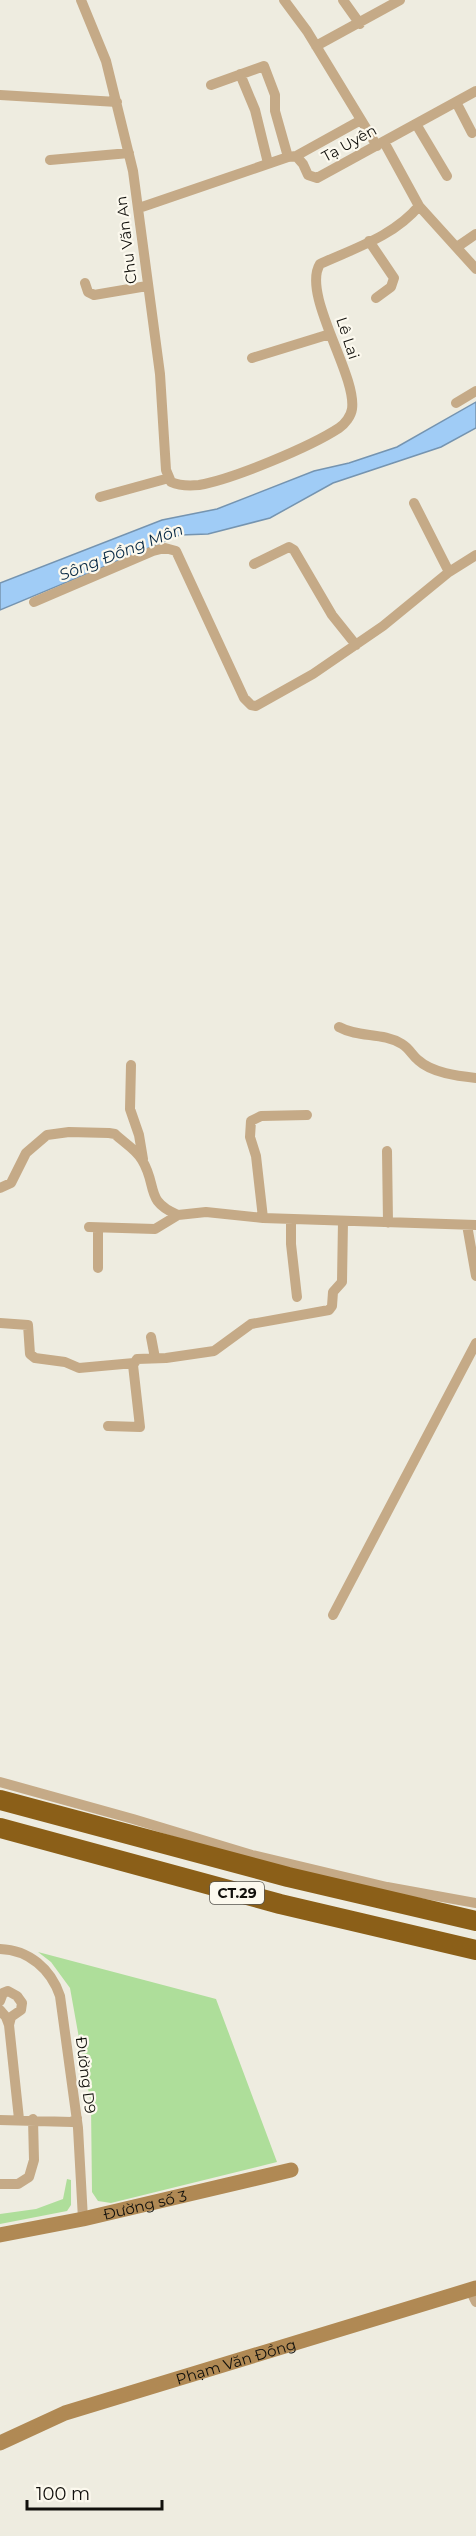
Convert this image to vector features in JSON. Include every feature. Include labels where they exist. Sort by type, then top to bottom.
[{"type":"highway","name":"CT.29","points":[[0,1800],[288,1877],[476,1922]]},
{"type":"highway","name":"CT.29","points":[[0,1828],[280,1904],[476,1950]]},
{"type":"main road","name":"Đường số 3","points":[[0,2235],[83,2219],[291,2170]]},
{"type":"main road","name":"Phạm Văn Đồng","points":[[0,2443],[65,2413],[474,2293]]},
{"type":"street","name":"Chu Văn An","points":[[81,0],[106,61],[129,153],[139,208],[170,480]]},
{"type":"street","points":[[284,0],[419,206],[476,269]]},
{"type":"street","points":[[343,0],[360,24]]},
{"type":"street","points":[[316,46],[360,24],[400,0]]},
{"type":"street","points":[[211,85],[261,66],[267,68],[275,95],[275,111],[292,156]]},
{"type":"street","points":[[240,74],[255,110],[268,163]]},
{"type":"street","name":"Tạ Uyên","points":[[292,156],[303,164],[308,175],[317,178],[476,91]]},
{"type":"street","points":[[0,95],[117,102]]},
{"type":"street","points":[[456,102],[472,133]]},
{"type":"street","points":[[139,208],[292,156],[361,120]]},
{"type":"street","points":[[416,124],[447,176]]},
{"type":"street","points":[[50,160],[129,153]]},
{"type":"street","name":"Lê Lai","points":[[100,497],[170,480],[179,485],[198,485],[231,476],[296,449],[340,427],[352,412],[352,400],[330,334],[317,287],[316,270],[320,264],[393,230],[408,219],[419,206]]},
{"type":"street","points":[[457,248],[476,234]]},
{"type":"street","points":[[369,241],[394,278],[391,287],[376,298]]},
{"type":"street","points":[[85,282],[88,292],[94,295],[147,286]]},
{"type":"street","points":[[252,358],[330,334]]},
{"type":"street","points":[[456,403],[476,391]]},
{"type":"street","points":[[414,503],[449,572]]},
{"type":"street","points":[[254,564],[289,547],[294,549],[332,615],[356,645]]},
{"type":"street","points":[[34,602],[153,551],[165,548],[176,551],[244,698],[251,705],[264,703],[279,695],[356,645],[449,572],[476,555]]},
{"type":"street","points":[[339,1027],[354,1034],[385,1037],[402,1044],[423,1064],[457,1076],[476,1078]]},
{"type":"street","points":[[131,1065],[130,1109],[139,1135],[143,1161],[157,1202],[162,1209],[178,1215]]},
{"type":"street","points":[[262,1218],[256,1156],[250,1137],[251,1121],[261,1116],[307,1115]]},
{"type":"street","points":[[0,1188],[11,1183],[26,1153],[50,1134],[115,1134],[143,1161]]},
{"type":"street","points":[[387,1151],[388,1222]]},
{"type":"street","points":[[98,1268],[93,1227],[155,1229],[178,1215],[206,1212],[291,1220],[471,1225],[476,1276]]},
{"type":"street","points":[[291,1220],[297,1297]]},
{"type":"street","points":[[0,1323],[30,1327],[32,1357],[79,1368],[134,1363],[137,1359],[214,1351],[251,1324],[329,1310],[333,1306],[333,1292],[342,1282],[343,1221]]},
{"type":"street","points":[[151,1337],[155,1358]]},
{"type":"street","points":[[333,1614],[476,1343]]},
{"type":"street","points":[[108,1426],[141,1426],[134,1363]]},
{"type":"street","points":[[0,1782],[252,1855],[387,1887],[476,1903]]},
{"type":"street","name":"Đường D9","points":[[0,1949],[19,1952],[32,1958],[44,1968],[60,1996],[77,2118],[83,2219]]},
{"type":"street","points":[[0,2001],[3,1993],[8,1991],[17,1996],[22,2003],[21,2010],[11,2017],[9,2025]]},
{"type":"street","points":[[0,2010],[9,2025],[19,2119]]},
{"type":"street","points":[[0,2064],[12,2064]]},
{"type":"street","points":[[0,2120],[33,2119],[40,2115],[70,2115],[77,2118]]},
{"type":"street","points":[[0,2184],[18,2184],[29,2177],[34,2160],[33,2119]]},
{"type":"green space","points":[[38,1952],[216,1999],[277,2162],[111,2203],[98,2201],[92,2192],[91,2105],[70,1988],[51,1962]]},
{"type":"green space","points":[[67,2179],[71,2180],[71,2205],[67,2211],[0,2224],[0,2214],[36,2209],[63,2199]]},
{"type":"water","name":"Sông Đồng Môn","points":[[476,402],[476,428],[441,447],[333,483],[270,518],[208,534],[180,535],[0,610],[0,583],[162,520],[217,509],[314,471],[349,463],[397,447]]}]
